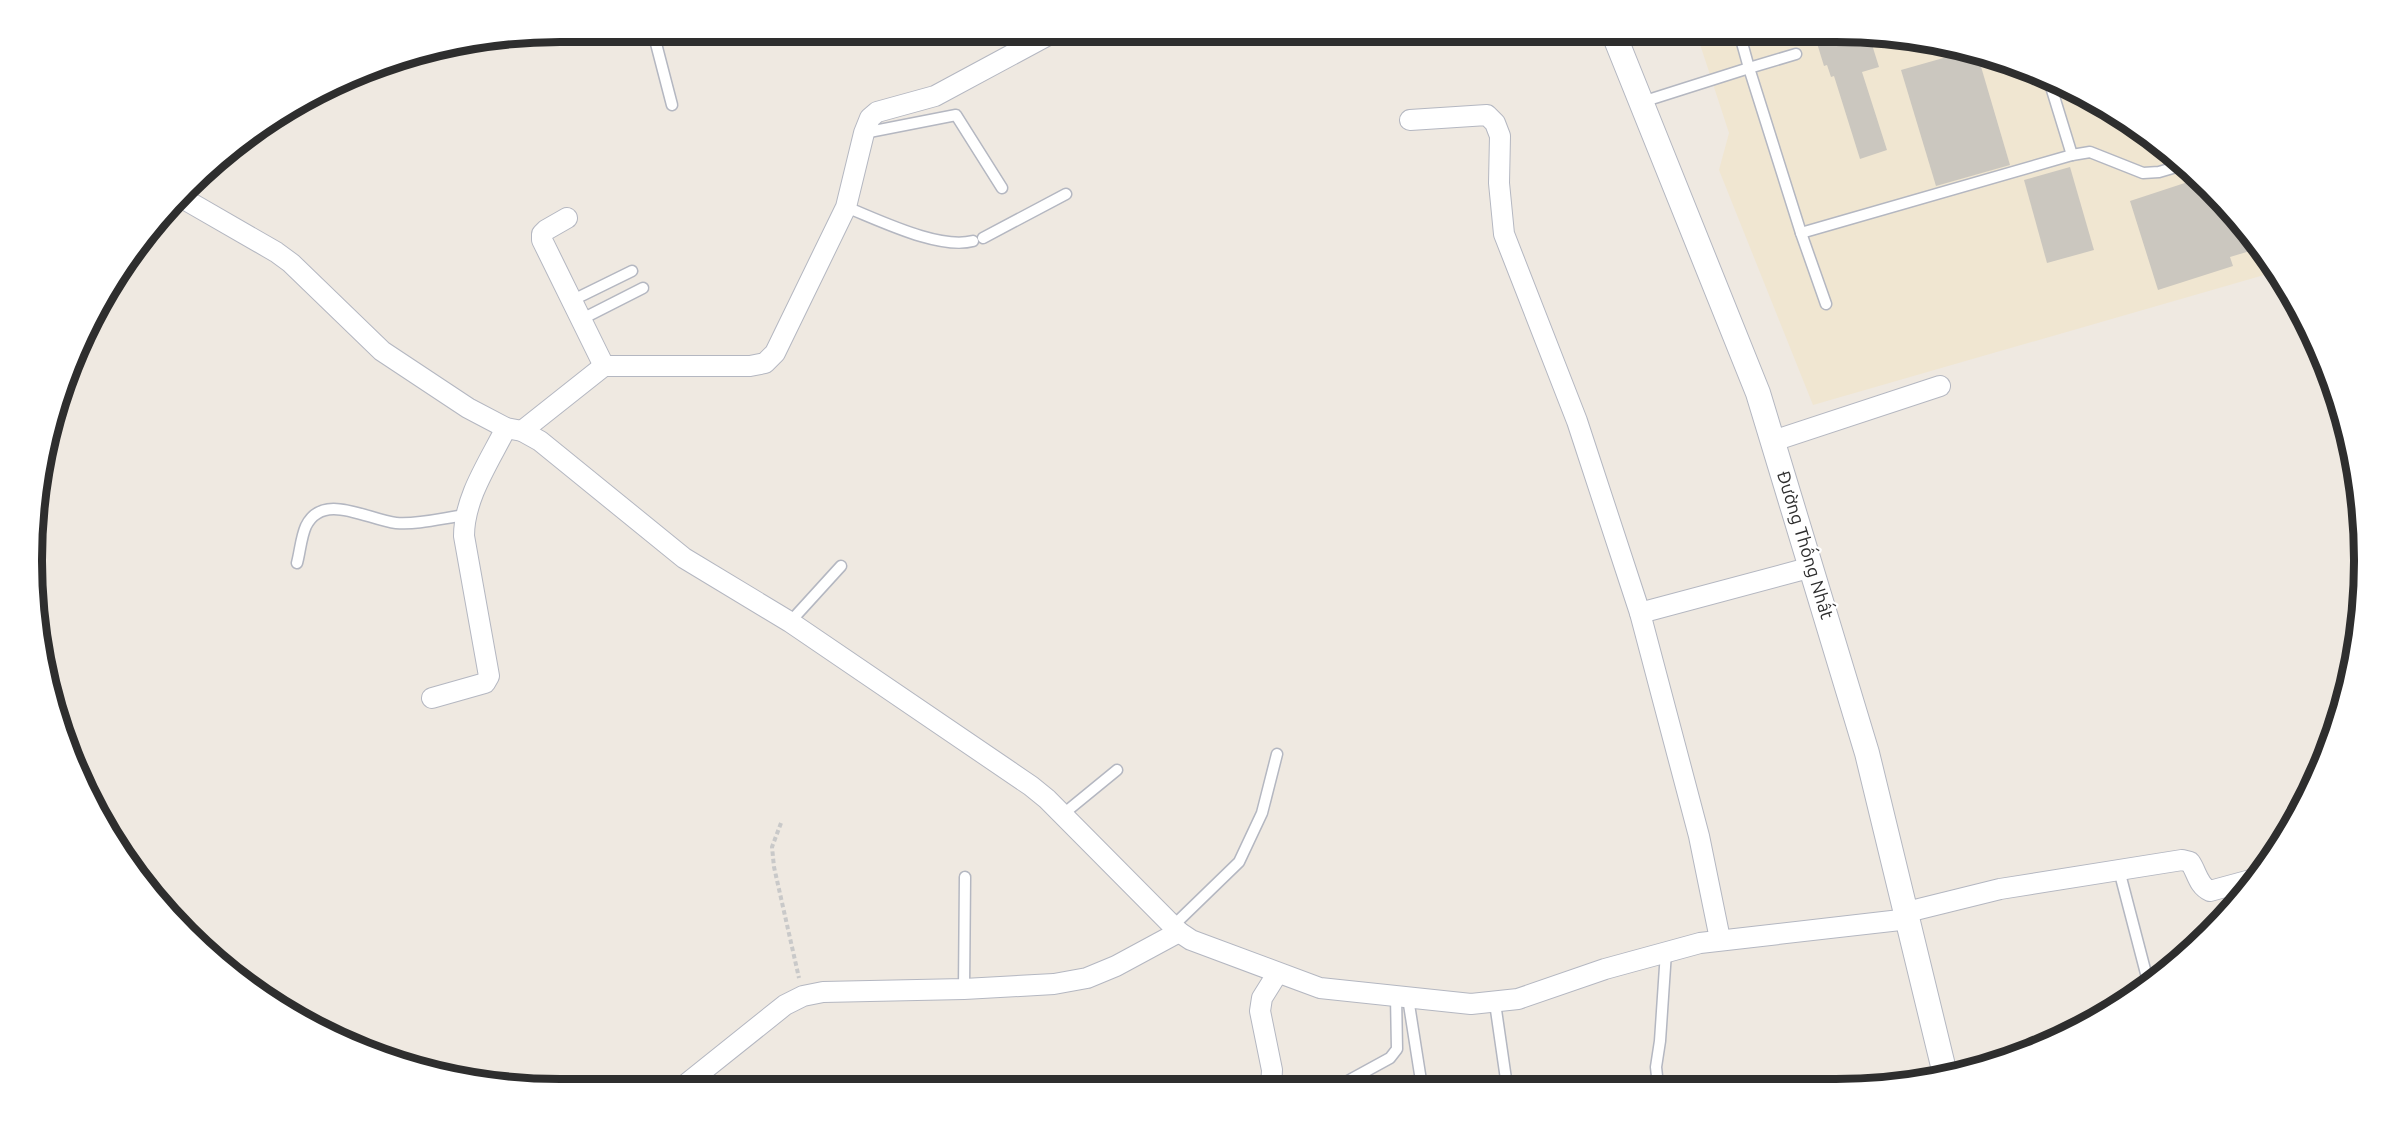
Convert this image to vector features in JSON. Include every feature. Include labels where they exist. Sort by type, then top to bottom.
[{"type":"street","points":[[432,698],[485,683],[489,676],[464,536],[466,515],[514,430],[604,366],[750,366],[765,363],[775,353],[846,207],[864,133],[870,118],[877,112],[935,96],[1035,42]]},
{"type":"street","name":"Đường Thống Nhất","points":[[1617,42],[1758,393],[1867,753],[1943,1067]]},
{"type":"street","points":[[1410,120],[1487,115],[1495,123],[1500,136],[1499,183],[1504,234],[1577,421],[1640,613],[1699,836],[1720,939]]},
{"type":"street","points":[[188,201],[291,263],[382,351],[468,408],[540,441],[684,558],[790,622],[1031,786],[1176,929],[1191,940],[1277,974],[1320,988],[1471,1004],[1495,1003],[1518,999],[1605,969],[1720,939],[1908,915],[2000,889],[2119,870],[2186,860],[2193,866],[2198,879],[2206,889],[2210,891],[2238,886]]},
{"type":"street","points":[[567,218],[546,230],[542,234],[542,240],[604,366]]},
{"type":"street","points":[[1773,441],[1940,386]]},
{"type":"street","points":[[1640,613],[1812,567]]},
{"type":"street","points":[[692,1079],[785,1005],[803,996],[823,992],[964,989],[1054,984],[1088,978],[1116,966],[1176,929]]},
{"type":"street","points":[[1271,1079],[1272,1070],[1260,1011],[1262,998],[1277,974]]},
{"type":"lane","points":[[656,42],[672,105]]},
{"type":"lane","points":[[1742,42],[1801,233],[1826,304]]},
{"type":"lane","points":[[1642,102],[1796,54]]},
{"type":"lane","points":[[2052,89],[2072,155]]},
{"type":"lane","points":[[864,133],[948,115],[956,116],[1002,188]]},
{"type":"lane","points":[[1801,233],[2072,155],[2090,152],[2143,173],[2173,168]]},
{"type":"lane","points":[[846,207],[929,238],[950,243],[978,240],[1066,194]]},
{"type":"lane","points":[[573,300],[632,272]]},
{"type":"lane","points":[[582,319],[643,288]]},
{"type":"lane","points":[[297,563],[306,526],[315,515],[327,508],[396,523],[466,515]]},
{"type":"lane","points":[[790,622],[841,566]]},
{"type":"lane","points":[[1176,929],[1239,862],[1262,813],[1277,754]]},
{"type":"lane","points":[[1062,815],[1117,770]]},
{"type":"lane","points":[[2119,870],[2146,975]]},
{"type":"lane","points":[[964,989],[965,877]]},
{"type":"lane","points":[[1657,1079],[1656,1067],[1666,952]]},
{"type":"lane","points":[[1402,997],[1420,1079]]},
{"type":"lane","points":[[1351,1079],[1390,1058],[1397,1048],[1402,997]]},
{"type":"lane","points":[[1495,1003],[1505,1079]]},
{"type":"path","points":[[781,823],[772,847],[774,867],[803,996]]},
{"type":"shaded area","points":[[1699,42],[1869,43],[1903,46],[1970,60],[2034,81],[2095,111],[2124,129],[2151,149],[2202,194],[2247,245],[2268,274],[1813,405],[1719,170],[1729,133]]},
{"type":"building","points":[[1817,42],[1872,43],[1879,67],[1862,72],[1887,150],[1860,159],[1834,76],[1831,77],[1827,65],[1824,66]]},
{"type":"building","points":[[1952,56],[1980,63],[2010,165],[1936,186],[1901,70]]},
{"type":"building","points":[[2070,167],[2094,250],[2047,263],[2024,180]]},
{"type":"building","points":[[2189,182],[2225,219],[2251,251],[2230,257],[2233,266],[2158,290],[2130,201]]}]
